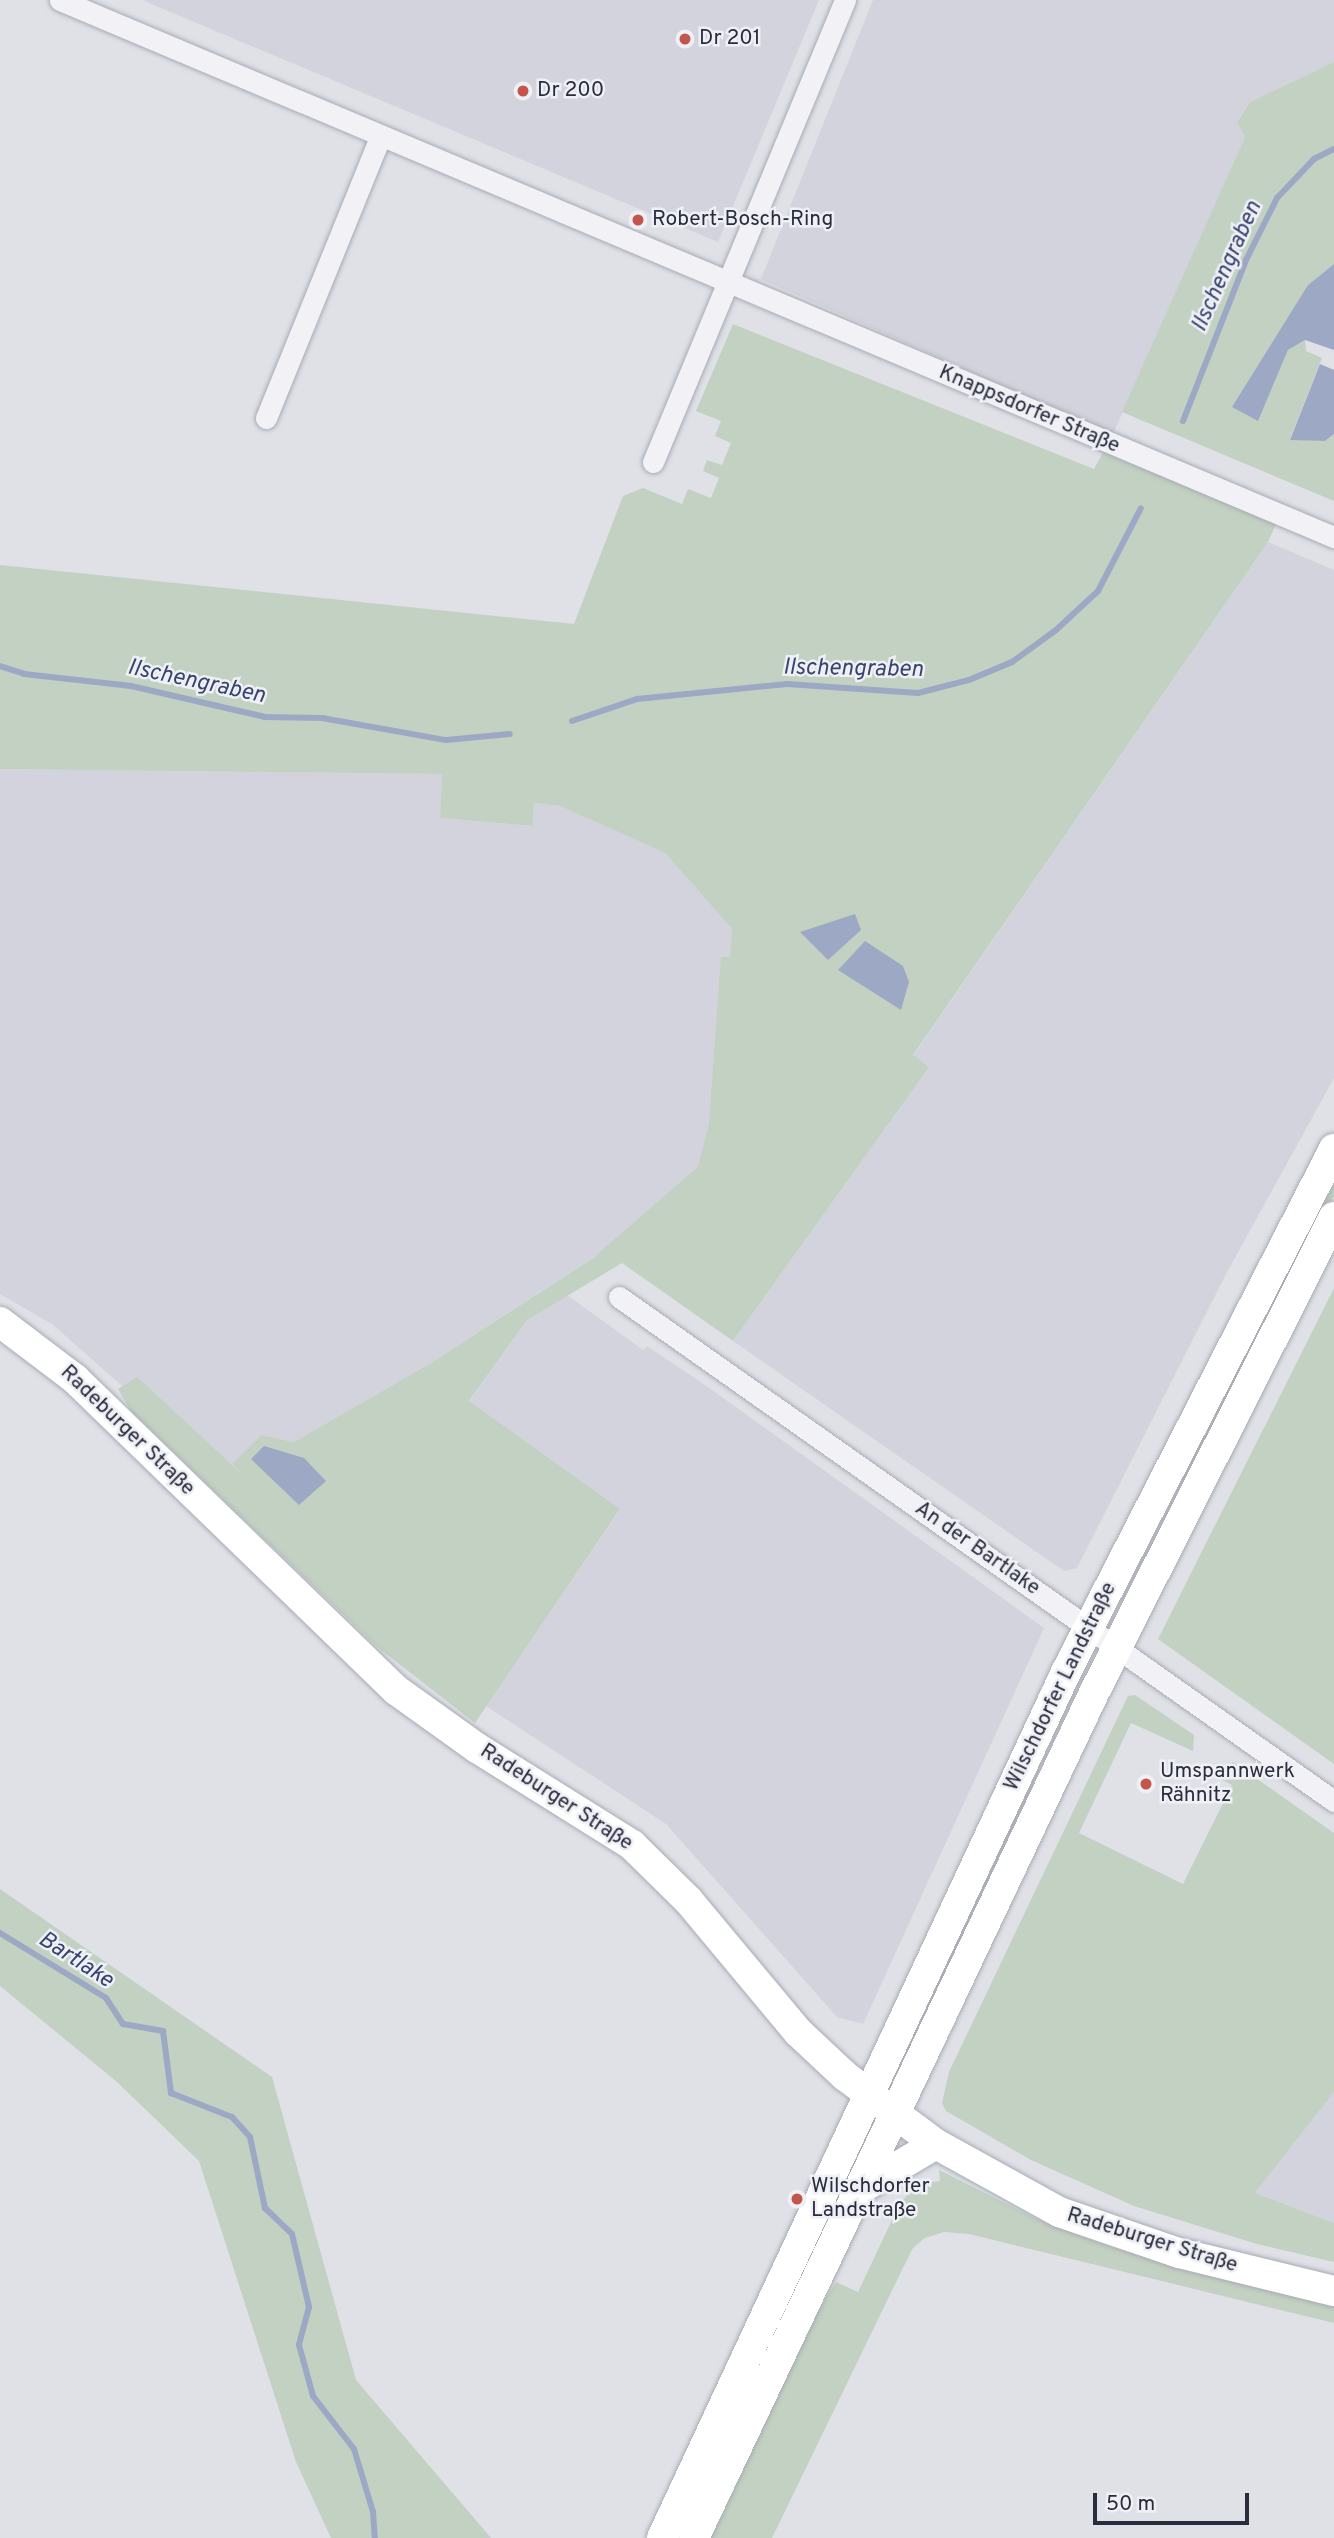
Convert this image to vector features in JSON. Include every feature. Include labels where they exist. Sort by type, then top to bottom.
[{"type":"main road","name":"Wilschdorfer Landstraße","points":[[662,2538],[1088,1627],[1334,1149]]},
{"type":"main road","name":"Wilschdorfer Landstraße","points":[[694,2538],[1117,1648],[1334,1217]]},
{"type":"main road","name":"Radeburger Straße","points":[[0,1321],[75,1379],[396,1690],[477,1748],[632,1846],[688,1900],[798,2032],[869,2095],[936,2144],[1059,2212],[1179,2253],[1334,2291]]},
{"type":"main road","points":[[859,2189],[936,2144]]},
{"type":"street","points":[[60,0],[380,137],[726,279]]},
{"type":"street","points":[[653,462],[726,279],[845,0]]},
{"type":"street","points":[[266,418],[380,137]]},
{"type":"street","name":"Knappsdorfer Straße","points":[[726,279],[1334,537]]},
{"type":"street","name":"An der Bartlake","points":[[619,1297],[1334,1801]]},
{"type":"shaded area","points":[[142,0],[819,0],[718,242]]},
{"type":"shaded area","points":[[873,0],[1334,0],[1334,62],[1250,102],[1237,121],[1245,137],[1113,434],[761,279]]},
{"type":"shaded area","points":[[1268,542],[1334,570],[1334,1078],[1226,1274],[1077,1568],[1064,1571],[733,1341],[929,1067],[913,1056]]},
{"type":"shaded area","points":[[0,769],[442,774],[440,818],[533,826],[534,803],[560,806],[665,853],[732,929],[718,1176],[431,1363],[294,1442],[261,1435],[222,1474],[52,1324],[0,1294]]},
{"type":"shaded area","points":[[567,1295],[643,1350],[647,1346],[705,1385],[1044,1628],[863,2024],[837,2017],[666,1824],[486,1706],[620,1510],[469,1402],[527,1320]]},
{"type":"shaded area","points":[[1334,2092],[1334,2223],[1255,2193]]},
{"type":"green space","points":[[1334,62],[1334,264],[1308,285],[1258,420],[1288,350],[1305,340],[1306,351],[1322,358],[1290,439],[1325,441],[1334,434],[1334,501],[1122,412],[1245,137],[1237,122],[1250,102]]},
{"type":"green space","points":[[733,324],[1094,469],[1113,434],[1284,506],[1268,542],[913,1055],[929,1067],[733,1341],[622,1263],[527,1320],[469,1401],[620,1509],[475,1723],[376,1646],[131,1411],[118,1389],[137,1377],[243,1475],[232,1464],[261,1435],[294,1442],[431,1363],[593,1258],[698,1167],[709,1124],[721,957],[730,957],[732,929],[665,853],[560,806],[534,803],[533,826],[440,818],[442,774],[0,769],[0,565],[574,624],[623,496],[643,488],[682,504],[688,489],[711,498],[719,478],[703,471],[707,460],[722,465],[731,443],[715,436],[721,421],[696,411]]},
{"type":"green space","points":[[1334,1175],[1334,1196],[1279,1301],[1269,1296]]},
{"type":"green space","points":[[1334,1288],[1334,1764],[1158,1639]]},
{"type":"green space","points":[[1263,1308],[1273,1313],[1136,1591],[1130,1588],[1180,1488],[1186,1461]]},
{"type":"green space","points":[[1076,1681],[1078,1685],[1034,1776],[1032,1794],[914,2049],[909,2046]]},
{"type":"green space","points":[[1135,1695],[1194,1735],[1193,1751],[1131,1723],[1079,1833],[1183,1884],[1232,1785],[1209,1773],[1233,1762],[1334,1833],[1334,2092],[1255,2193],[1334,2223],[1334,2262],[1257,2244],[1134,2206],[1031,2160],[946,2111],[942,2103],[949,2072],[1128,1696]]},
{"type":"green space","points":[[0,1889],[272,2077],[356,2380],[491,2538],[331,2538],[296,2462],[199,2161],[116,2081],[0,1986]]},
{"type":"green space","points":[[939,2170],[1039,2220],[1111,2247],[1334,2302],[1334,2323],[969,2234],[944,2232],[925,2238],[913,2248],[772,2538],[707,2538],[798,2343],[836,2282],[858,2292],[900,2203],[917,2185],[940,2181]]},
{"type":"water","points":[[1334,264],[1334,350],[1305,340],[1288,350],[1258,421],[1232,407],[1308,285]]},
{"type":"water","points":[[1320,364],[1334,370],[1334,434],[1325,441],[1290,440]]},
{"type":"water","points":[[855,914],[861,930],[828,960],[800,932]]},
{"type":"water","points":[[865,941],[903,966],[909,982],[901,1010],[838,970]]},
{"type":"water","points":[[264,1446],[304,1458],[326,1481],[299,1505],[251,1459]]},
{"type":"waterway","name":"Ilschengraben","points":[[1183,421],[1246,260],[1277,198],[1314,159],[1334,149]]},
{"type":"waterway","name":"Ilschengraben","points":[[572,721],[637,699],[787,684],[918,693],[969,680],[1012,662],[1056,630],[1098,591],[1141,508]]},
{"type":"waterway","name":"Ilschengraben","points":[[0,666],[24,674],[131,686],[265,717],[322,718],[446,740],[510,734]]},
{"type":"waterway","name":"Bartlake","points":[[0,1933],[106,1998],[123,2024],[163,2031],[171,2093],[232,2117],[250,2137],[265,2208],[292,2234],[309,2307],[299,2345],[313,2396],[354,2449],[373,2512],[375,2538]]},
{"type":"place","name":"Dr 201","points":[[685,39]]},
{"type":"place","name":"Dr 200","points":[[523,91]]},
{"type":"place","name":"Robert-Bosch-Ring","points":[[638,220]]},
{"type":"place","name":"Umspannwerk Rähnitz","points":[[1146,1784]]},
{"type":"place","name":"Wilschdorfer Landstraße","points":[[797,2199]]}]
